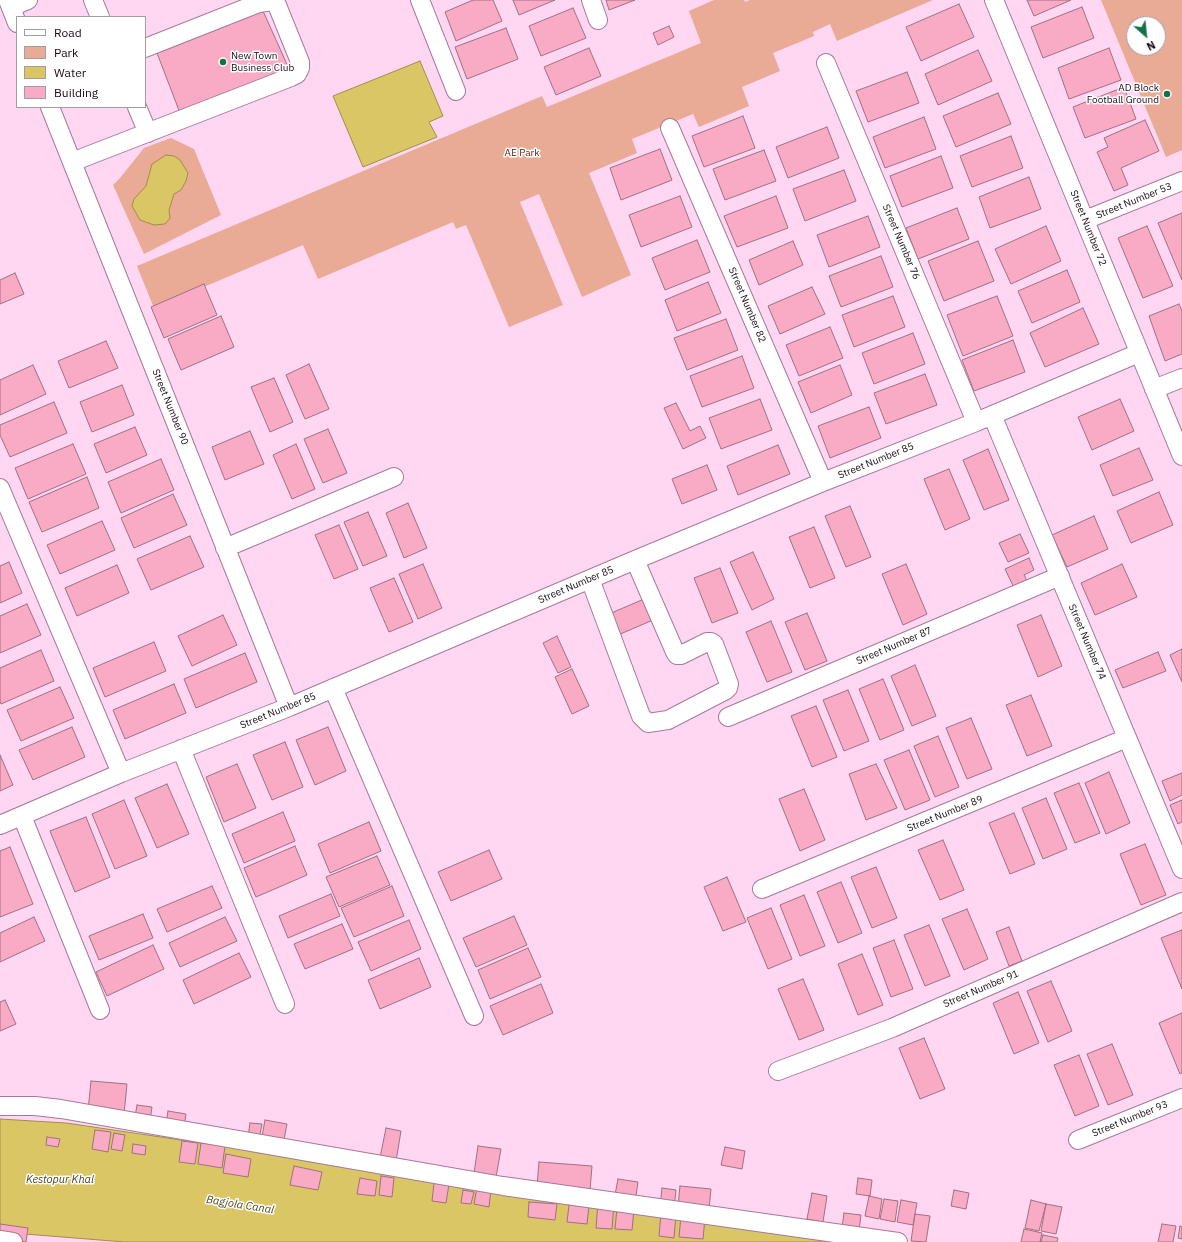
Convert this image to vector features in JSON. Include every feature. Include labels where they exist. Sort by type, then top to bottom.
[{"type":"street","points":[[12,10],[28,0]]},
{"type":"street","points":[[93,0],[100,16]]},
{"type":"street","points":[[420,0],[456,92]]},
{"type":"street","points":[[590,0],[598,20]]},
{"type":"street","name":"Street Number 72","points":[[994,0],[1182,456]]},
{"type":"street","points":[[72,162],[291,77],[297,74],[300,68],[300,62],[276,5],[272,1],[259,3],[146,48]]},
{"type":"street","name":"Street Number 76","points":[[826,63],[984,418]]},
{"type":"street","name":"Street Number 90","points":[[50,108],[289,707]]},
{"type":"street","points":[[137,108],[148,133]]},
{"type":"street","name":"Street Number 82","points":[[670,128],[823,482]]},
{"type":"street","name":"Street Number 53","points":[[1085,220],[1182,181]]},
{"type":"street","name":"Street Number 85","points":[[12,820],[121,773],[289,707],[635,560],[823,482],[984,418],[1139,352]]},
{"type":"street","points":[[1154,389],[1182,378]]},
{"type":"street","name":"Street Number 74","points":[[984,418],[1060,576],[1182,869]]},
{"type":"street","points":[[226,548],[394,478]]},
{"type":"street","points":[[0,488],[121,773]]},
{"type":"street","points":[[590,579],[641,716],[648,723],[668,720],[726,690],[729,684],[714,644],[711,642],[707,642],[681,655],[677,655],[635,560]]},
{"type":"street","name":"Street Number 87","points":[[728,717],[1060,576]]},
{"type":"street","points":[[333,688],[474,1016]]},
{"type":"street","name":"Street Number 89","points":[[762,889],[1128,738]]},
{"type":"street","points":[[181,749],[285,1004]]},
{"type":"street","points":[[12,820],[100,1010]]},
{"type":"street","name":"Street Number 91","points":[[778,1071],[892,1028],[1182,902]]},
{"type":"street","name":"Street Number 93","points":[[1078,1140],[1182,1098]]},
{"type":"street","points":[[0,1106],[61,1108],[503,1186],[898,1242]]},
{"type":"street","points":[[0,1240],[13,1242]]},
{"type":"green space","name":"AE Park","points":[[714,0],[744,0],[745,2],[750,0],[933,0],[837,41],[830,24],[813,32],[814,36],[773,53],[780,71],[742,87],[749,106],[699,127],[693,114],[632,139],[637,153],[589,173],[631,275],[582,297],[539,194],[520,202],[563,305],[509,327],[466,225],[456,229],[453,222],[318,279],[303,245],[154,308],[137,266],[542,96],[547,107],[701,43],[689,11]]},
{"type":"green space","name":"AD Block Football Ground","points":[[1101,0],[1182,0],[1182,150],[1166,157]]},
{"type":"green space","points":[[171,138],[194,149],[221,215],[144,254],[113,185],[144,148]]},
{"type":"water","points":[[420,61],[443,116],[429,122],[437,137],[363,167],[333,96]]},
{"type":"water","points":[[166,155],[174,156],[180,160],[188,173],[181,190],[174,194],[169,210],[170,218],[165,224],[154,225],[140,220],[132,206],[134,199],[146,186],[152,164]]},
{"type":"water","name":"Kestopur Khal","points":[[0,1119],[66,1123],[872,1242],[125,1242],[0,1232]]},
{"type":"building","points":[[473,0],[493,0],[502,21],[456,41],[445,12]]},
{"type":"building","points":[[513,0],[555,0],[519,15]]},
{"type":"building","points":[[606,0],[635,0],[609,10]]},
{"type":"building","points":[[1027,0],[1071,0],[1034,16]]},
{"type":"building","points":[[959,4],[974,37],[921,61],[906,27]]},
{"type":"building","points":[[1082,7],[1094,38],[1043,58],[1031,27]]},
{"type":"building","points":[[573,8],[586,38],[541,56],[529,26]]},
{"type":"building","name":"New Town Business Club","points":[[263,11],[290,71],[180,113],[157,53]]},
{"type":"building","points":[[669,26],[674,37],[658,45],[653,33]]},
{"type":"building","points":[[506,28],[518,59],[467,79],[455,47]]},
{"type":"building","points":[[589,48],[601,76],[556,95],[544,67]]},
{"type":"building","points":[[1109,48],[1121,80],[1069,99],[1058,68]]},
{"type":"building","points":[[978,50],[992,81],[938,105],[925,74]]},
{"type":"building","points":[[907,72],[919,103],[868,122],[856,91]]},
{"type":"building","points":[[1124,87],[1136,119],[1085,138],[1073,107]]},
{"type":"building","points":[[998,93],[1011,124],[956,147],[943,116]]},
{"type":"building","points":[[743,116],[755,148],[704,167],[692,136]]},
{"type":"building","points":[[924,117],[936,149],[885,168],[873,137]]},
{"type":"building","points":[[1145,120],[1159,151],[1121,168],[1128,185],[1114,191],[1097,152],[1108,147],[1104,138]]},
{"type":"building","points":[[827,127],[839,158],[788,178],[776,147]]},
{"type":"building","points":[[1011,136],[1023,168],[972,187],[960,156]]},
{"type":"building","points":[[660,149],[672,180],[621,200],[610,168]]},
{"type":"building","points":[[764,150],[776,181],[725,200],[713,169]]},
{"type":"building","points":[[941,156],[953,188],[902,207],[890,176]]},
{"type":"building","points":[[844,170],[856,201],[805,221],[793,189]]},
{"type":"building","points":[[1029,177],[1041,209],[990,228],[979,197]]},
{"type":"building","points":[[680,196],[692,227],[641,247],[629,215]]},
{"type":"building","points":[[776,196],[788,228],[737,247],[724,216]]},
{"type":"building","points":[[957,208],[969,239],[918,259],[906,228]]},
{"type":"building","points":[[1182,213],[1182,280],[1158,223]]},
{"type":"building","points":[[868,216],[880,247],[829,267],[817,235]]},
{"type":"building","points":[[1046,226],[1061,261],[1011,284],[995,249]]},
{"type":"building","points":[[1147,226],[1173,286],[1143,298],[1118,238]]},
{"type":"building","points":[[697,240],[710,272],[665,290],[652,258]]},
{"type":"building","points":[[793,241],[803,265],[759,285],[749,260]]},
{"type":"building","points":[[978,241],[994,281],[944,301],[928,261]]},
{"type":"building","points":[[881,256],[893,287],[841,307],[829,276]]},
{"type":"building","points":[[1067,270],[1080,302],[1032,323],[1018,291]]},
{"type":"building","points":[[15,273],[24,294],[0,304],[0,280]]},
{"type":"building","points":[[708,282],[721,313],[677,331],[665,300]]},
{"type":"building","points":[[204,284],[217,315],[164,338],[151,307]]},
{"type":"building","points":[[812,287],[825,314],[780,334],[768,306]]},
{"type":"building","points":[[893,296],[905,327],[854,347],[842,315]]},
{"type":"building","points":[[997,296],[1013,336],[963,356],[947,315]]},
{"type":"building","points":[[1179,304],[1182,311],[1182,354],[1165,361],[1149,316]]},
{"type":"building","points":[[1083,308],[1099,344],[1045,367],[1030,333]]},
{"type":"building","points":[[221,316],[234,347],[181,370],[168,339]]},
{"type":"building","points":[[726,319],[738,350],[687,370],[674,338]]},
{"type":"building","points":[[830,327],[843,358],[799,376],[786,345]]},
{"type":"building","points":[[913,333],[925,364],[874,384],[862,353]]},
{"type":"building","points":[[1013,340],[1025,372],[974,391],[962,360]]},
{"type":"building","points":[[106,341],[118,368],[69,388],[58,361]]},
{"type":"building","points":[[742,356],[754,388],[702,407],[690,376]]},
{"type":"building","points":[[309,364],[329,409],[305,419],[286,375]]},
{"type":"building","points":[[33,365],[46,394],[0,415],[0,380]]},
{"type":"building","points":[[840,365],[852,395],[811,413],[798,382]]},
{"type":"building","points":[[925,374],[937,405],[886,424],[874,393]]},
{"type":"building","points":[[274,378],[293,422],[270,432],[251,387]]},
{"type":"building","points":[[122,385],[134,415],[92,432],[80,402]]},
{"type":"building","points":[[760,399],[772,430],[721,449],[709,418]]},
{"type":"building","points":[[1120,399],[1134,431],[1092,450],[1078,417]]},
{"type":"building","points":[[54,402],[67,433],[10,457],[0,435],[0,425]]},
{"type":"building","points":[[676,403],[690,431],[700,426],[706,438],[683,449],[664,408]]},
{"type":"building","points":[[869,407],[881,438],[830,458],[818,426]]},
{"type":"building","points":[[135,427],[147,455],[106,473],[94,444]]},
{"type":"building","points":[[328,429],[347,473],[323,483],[304,439]]},
{"type":"building","points":[[250,431],[264,464],[225,480],[212,447]]},
{"type":"building","points":[[73,444],[86,474],[28,499],[15,468]]},
{"type":"building","points":[[296,444],[315,489],[292,499],[273,455]]},
{"type":"building","points":[[778,445],[790,474],[738,495],[727,466]]},
{"type":"building","points":[[1139,448],[1153,480],[1113,496],[1100,465]]},
{"type":"building","points":[[988,449],[1009,500],[984,510],[963,460]]},
{"type":"building","points":[[161,459],[174,490],[121,513],[108,482]]},
{"type":"building","points":[[707,465],[717,490],[682,504],[672,479]]},
{"type":"building","points":[[949,469],[970,519],[945,530],[924,479]]},
{"type":"building","points":[[87,477],[99,508],[42,532],[29,502]]},
{"type":"building","points":[[1159,492],[1173,525],[1131,543],[1117,511]]},
{"type":"building","points":[[173,494],[187,525],[134,548],[121,518]]},
{"type":"building","points":[[408,503],[427,548],[404,558],[386,513]]},
{"type":"building","points":[[850,506],[871,557],[846,567],[825,516]]},
{"type":"building","points":[[368,512],[387,556],[363,566],[344,522]]},
{"type":"building","points":[[1094,516],[1108,549],[1067,567],[1052,535]]},
{"type":"building","points":[[102,521],[115,550],[60,574],[47,545]]},
{"type":"building","points":[[339,525],[358,569],[334,579],[315,535]]},
{"type":"building","points":[[814,527],[835,578],[810,588],[789,537]]},
{"type":"building","points":[[1020,534],[1029,553],[1008,562],[999,543]]},
{"type":"building","points":[[190,536],[204,567],[151,590],[137,559]]},
{"type":"building","points":[[753,552],[774,599],[752,610],[730,562]]},
{"type":"building","points":[[1029,558],[1034,570],[1024,575],[1030,586],[1016,592],[1005,569]]},
{"type":"building","points":[[9,562],[22,593],[0,603],[0,566]]},
{"type":"building","points":[[423,564],[442,608],[418,619],[399,574]]},
{"type":"building","points":[[906,564],[927,614],[903,625],[882,574]]},
{"type":"building","points":[[1122,564],[1137,597],[1095,615],[1081,583]]},
{"type":"building","points":[[117,565],[129,593],[77,616],[65,588]]},
{"type":"building","points":[[720,568],[738,613],[712,623],[694,578]]},
{"type":"building","points":[[394,578],[413,622],[389,632],[370,588]]},
{"type":"building","points":[[644,599],[653,620],[618,635],[609,614]]},
{"type":"building","points":[[27,604],[41,635],[0,653],[0,616]]},
{"type":"building","points":[[807,613],[827,661],[805,670],[785,622]]},
{"type":"building","points":[[223,615],[237,645],[192,666],[178,636]]},
{"type":"building","points":[[1041,615],[1062,666],[1038,677],[1017,625]]},
{"type":"building","points":[[771,621],[792,672],[767,682],[746,632]]},
{"type":"building","points":[[557,636],[571,667],[558,673],[543,643]]},
{"type":"building","points":[[154,642],[166,671],[105,697],[93,668]]},
{"type":"building","points":[[1182,649],[1182,682],[1170,655]]},
{"type":"building","points":[[41,650],[54,681],[1,704],[0,668]]},
{"type":"building","points":[[1158,652],[1166,671],[1123,688],[1115,670]]},
{"type":"building","points":[[245,653],[257,682],[196,708],[184,679]]},
{"type":"building","points":[[915,665],[936,716],[912,726],[891,676]]},
{"type":"building","points":[[572,669],[589,706],[572,714],[555,677]]},
{"type":"building","points":[[883,679],[904,730],[880,740],[859,689]]},
{"type":"building","points":[[174,684],[186,713],[125,739],[113,710]]},
{"type":"building","points":[[60,687],[74,718],[21,741],[7,710]]},
{"type":"building","points":[[848,690],[869,741],[844,751],[823,700]]},
{"type":"building","points":[[1031,695],[1052,746],[1027,756],[1006,705]]},
{"type":"building","points":[[816,706],[837,757],[812,767],[791,716]]},
{"type":"building","points":[[971,718],[992,769],[967,779],[946,728]]},
{"type":"building","points":[[72,727],[85,757],[33,780],[19,750]]},
{"type":"building","points":[[328,727],[346,771],[315,785],[296,740]]},
{"type":"building","points":[[938,736],[959,787],[935,797],[914,746]]},
{"type":"building","points":[[285,742],[303,787],[272,800],[253,755]]},
{"type":"building","points":[[909,750],[930,800],[905,810],[884,760]]},
{"type":"building","points":[[0,755],[13,785],[0,791]]},
{"type":"building","points":[[237,764],[256,808],[224,822],[206,777]]},
{"type":"building","points":[[876,764],[897,808],[866,820],[849,774]]},
{"type":"building","points":[[1109,772],[1130,823],[1106,834],[1085,783]]},
{"type":"building","points":[[1182,773],[1182,795],[1170,801],[1162,781]]},
{"type":"building","points":[[1079,783],[1100,833],[1075,843],[1054,793]]},
{"type":"building","points":[[167,784],[189,834],[157,848],[135,798]]},
{"type":"building","points":[[804,789],[825,840],[800,851],[779,799]]},
{"type":"building","points":[[1046,798],[1067,849],[1043,859],[1022,808]]},
{"type":"building","points":[[124,800],[147,856],[115,869],[92,814]]},
{"type":"building","points":[[1182,800],[1182,822],[1178,824],[1170,805]]},
{"type":"building","points":[[283,812],[295,841],[244,863],[232,834]]},
{"type":"building","points":[[1014,813],[1035,864],[1010,874],[989,823]]},
{"type":"building","points":[[86,817],[110,877],[75,892],[50,831]]},
{"type":"building","points":[[369,822],[381,851],[330,873],[318,844]]},
{"type":"building","points":[[943,840],[964,890],[940,900],[918,850]]},
{"type":"building","points":[[1145,844],[1166,895],[1141,905],[1120,854]]},
{"type":"building","points":[[295,846],[307,875],[256,897],[244,868]]},
{"type":"building","points":[[10,847],[33,904],[0,917],[0,851]]},
{"type":"building","points":[[489,850],[502,879],[451,901],[438,872]]},
{"type":"building","points":[[377,856],[390,885],[339,907],[326,877]]},
{"type":"building","points":[[876,867],[897,918],[872,928],[851,877]]},
{"type":"building","points":[[727,877],[746,922],[723,931],[704,887]]},
{"type":"building","points":[[841,882],[862,933],[838,943],[817,892]]},
{"type":"building","points":[[212,886],[222,908],[167,932],[157,909]]},
{"type":"building","points":[[392,886],[404,916],[354,937],[341,908]]},
{"type":"building","points":[[331,894],[340,916],[288,938],[279,916]]},
{"type":"building","points":[[804,895],[825,946],[800,956],[780,905]]},
{"type":"building","points":[[771,908],[792,959],[768,969],[747,918]]},
{"type":"building","points":[[967,909],[988,959],[964,970],[942,919]]},
{"type":"building","points":[[143,914],[153,938],[99,960],[89,936]]},
{"type":"building","points":[[514,916],[527,945],[476,967],[463,938]]},
{"type":"building","points":[[34,917],[45,941],[0,962],[0,933]]},
{"type":"building","points":[[225,917],[237,941],[180,967],[169,943]]},
{"type":"building","points":[[409,920],[421,949],[371,971],[358,942]]},
{"type":"building","points":[[342,924],[353,949],[305,969],[294,944]]},
{"type":"building","points":[[929,925],[950,976],[925,986],[904,935]]},
{"type":"building","points":[[1009,927],[1022,961],[1009,966],[996,932]]},
{"type":"building","points":[[1182,930],[1182,989],[1161,938]]},
{"type":"building","points":[[894,940],[913,989],[891,997],[873,948]]},
{"type":"building","points":[[153,945],[164,969],[107,996],[96,972]]},
{"type":"building","points":[[528,948],[541,977],[490,999],[478,970]]},
{"type":"building","points":[[239,953],[251,977],[194,1004],[183,980]]},
{"type":"building","points":[[862,954],[883,1005],[858,1015],[838,964]]},
{"type":"building","points":[[419,958],[431,987],[380,1009],[368,980]]},
{"type":"building","points":[[803,979],[824,1030],[799,1040],[778,989]]},
{"type":"building","points":[[1051,981],[1072,1031],[1048,1042],[1027,991]]},
{"type":"building","points":[[541,984],[553,1013],[503,1035],[490,1006]]},
{"type":"building","points":[[1018,992],[1039,1043],[1014,1054],[993,1003]]},
{"type":"building","points":[[5,1000],[16,1024],[0,1031],[0,1002]]},
{"type":"building","points":[[1182,1013],[1182,1073],[1180,1074],[1159,1023]]},
{"type":"building","points":[[924,1038],[945,1089],[920,1099],[899,1048]]},
{"type":"building","points":[[1112,1044],[1133,1095],[1108,1105],[1087,1054]]},
{"type":"building","points":[[1079,1055],[1099,1106],[1075,1116],[1054,1065]]},
{"type":"building","points":[[91,1081],[127,1084],[124,1114],[88,1111]]},
{"type":"building","points":[[137,1105],[152,1107],[150,1120],[135,1117]]},
{"type":"building","points":[[168,1111],[186,1114],[184,1127],[166,1124]]},
{"type":"building","points":[[265,1120],[287,1124],[283,1145],[261,1142]]},
{"type":"building","points":[[250,1123],[262,1124],[259,1139],[248,1137]]},
{"type":"building","points":[[386,1128],[401,1131],[396,1161],[380,1158]]},
{"type":"building","points":[[95,1130],[111,1132],[108,1152],[92,1149]]},
{"type":"building","points":[[114,1133],[125,1135],[122,1151],[111,1149]]},
{"type":"building","points":[[47,1137],[60,1139],[58,1147],[46,1145]]},
{"type":"building","points":[[182,1141],[198,1143],[195,1164],[179,1162]]},
{"type":"building","points":[[201,1143],[225,1146],[222,1168],[198,1164]]},
{"type":"building","points":[[133,1144],[146,1146],[145,1155],[132,1153]]},
{"type":"building","points":[[478,1146],[501,1149],[495,1183],[473,1180]]},
{"type":"building","points":[[725,1147],[745,1151],[742,1169],[721,1165]]},
{"type":"building","points":[[226,1154],[251,1159],[248,1177],[223,1173]]},
{"type":"building","points":[[539,1162],[592,1166],[590,1190],[537,1186]]},
{"type":"building","points":[[294,1166],[322,1172],[318,1190],[290,1185]]},
{"type":"building","points":[[381,1176],[394,1178],[392,1197],[379,1195]]},
{"type":"building","points":[[360,1178],[377,1181],[375,1196],[357,1194]]},
{"type":"building","points":[[858,1178],[872,1180],[870,1196],[856,1194]]},
{"type":"building","points":[[618,1179],[638,1182],[635,1203],[614,1200]]},
{"type":"building","points":[[434,1183],[449,1184],[446,1203],[432,1201]]},
{"type":"building","points":[[680,1186],[711,1189],[709,1209],[678,1206]]},
{"type":"building","points":[[477,1187],[491,1189],[489,1207],[474,1204]]},
{"type":"building","points":[[662,1188],[676,1190],[674,1209],[660,1207]]},
{"type":"building","points":[[463,1190],[474,1192],[471,1204],[461,1203]]},
{"type":"building","points":[[954,1190],[969,1193],[966,1209],[951,1206]]},
{"type":"building","points":[[812,1193],[827,1196],[823,1222],[807,1219]]},
{"type":"building","points":[[869,1196],[882,1199],[879,1219],[865,1216]]},
{"type":"building","points":[[884,1199],[898,1201],[895,1222],[880,1219]]},
{"type":"building","points":[[901,1200],[917,1203],[913,1225],[897,1222]]},
{"type":"building","points":[[1031,1200],[1046,1204],[1039,1231],[1025,1228]]},
{"type":"building","points":[[529,1202],[557,1204],[555,1220],[528,1217]]},
{"type":"building","points":[[598,1202],[614,1203],[612,1229],[596,1228]]},
{"type":"building","points":[[1046,1204],[1062,1207],[1056,1234],[1041,1231]]},
{"type":"building","points":[[569,1205],[589,1206],[587,1224],[567,1222]]},
{"type":"building","points":[[617,1208],[634,1209],[632,1230],[615,1229]]},
{"type":"building","points":[[661,1213],[676,1214],[674,1238],[659,1236]]},
{"type":"building","points":[[844,1213],[861,1215],[859,1231],[842,1228]]},
{"type":"building","points":[[915,1214],[930,1216],[926,1242],[911,1241]]},
{"type":"building","points":[[681,1216],[705,1218],[703,1239],[679,1237]]},
{"type":"building","points":[[0,1224],[28,1228],[26,1242],[0,1238]]},
{"type":"building","points":[[1162,1224],[1176,1226],[1173,1242],[1158,1242]]},
{"type":"building","points":[[1180,1226],[1182,1227],[1182,1239],[1178,1238]]},
{"type":"building","points":[[1024,1229],[1042,1233],[1040,1242],[1021,1242]]},
{"type":"building","points":[[1043,1235],[1058,1238],[1057,1242],[1041,1242]]},
{"type":"place","name":"New Town Business Club","points":[[223,62]]},
{"type":"place","name":"AD Block Football Ground","points":[[1167,94]]},
{"type":"water label","name":"Bagjola Canal","points":[[240,1205]]}]
